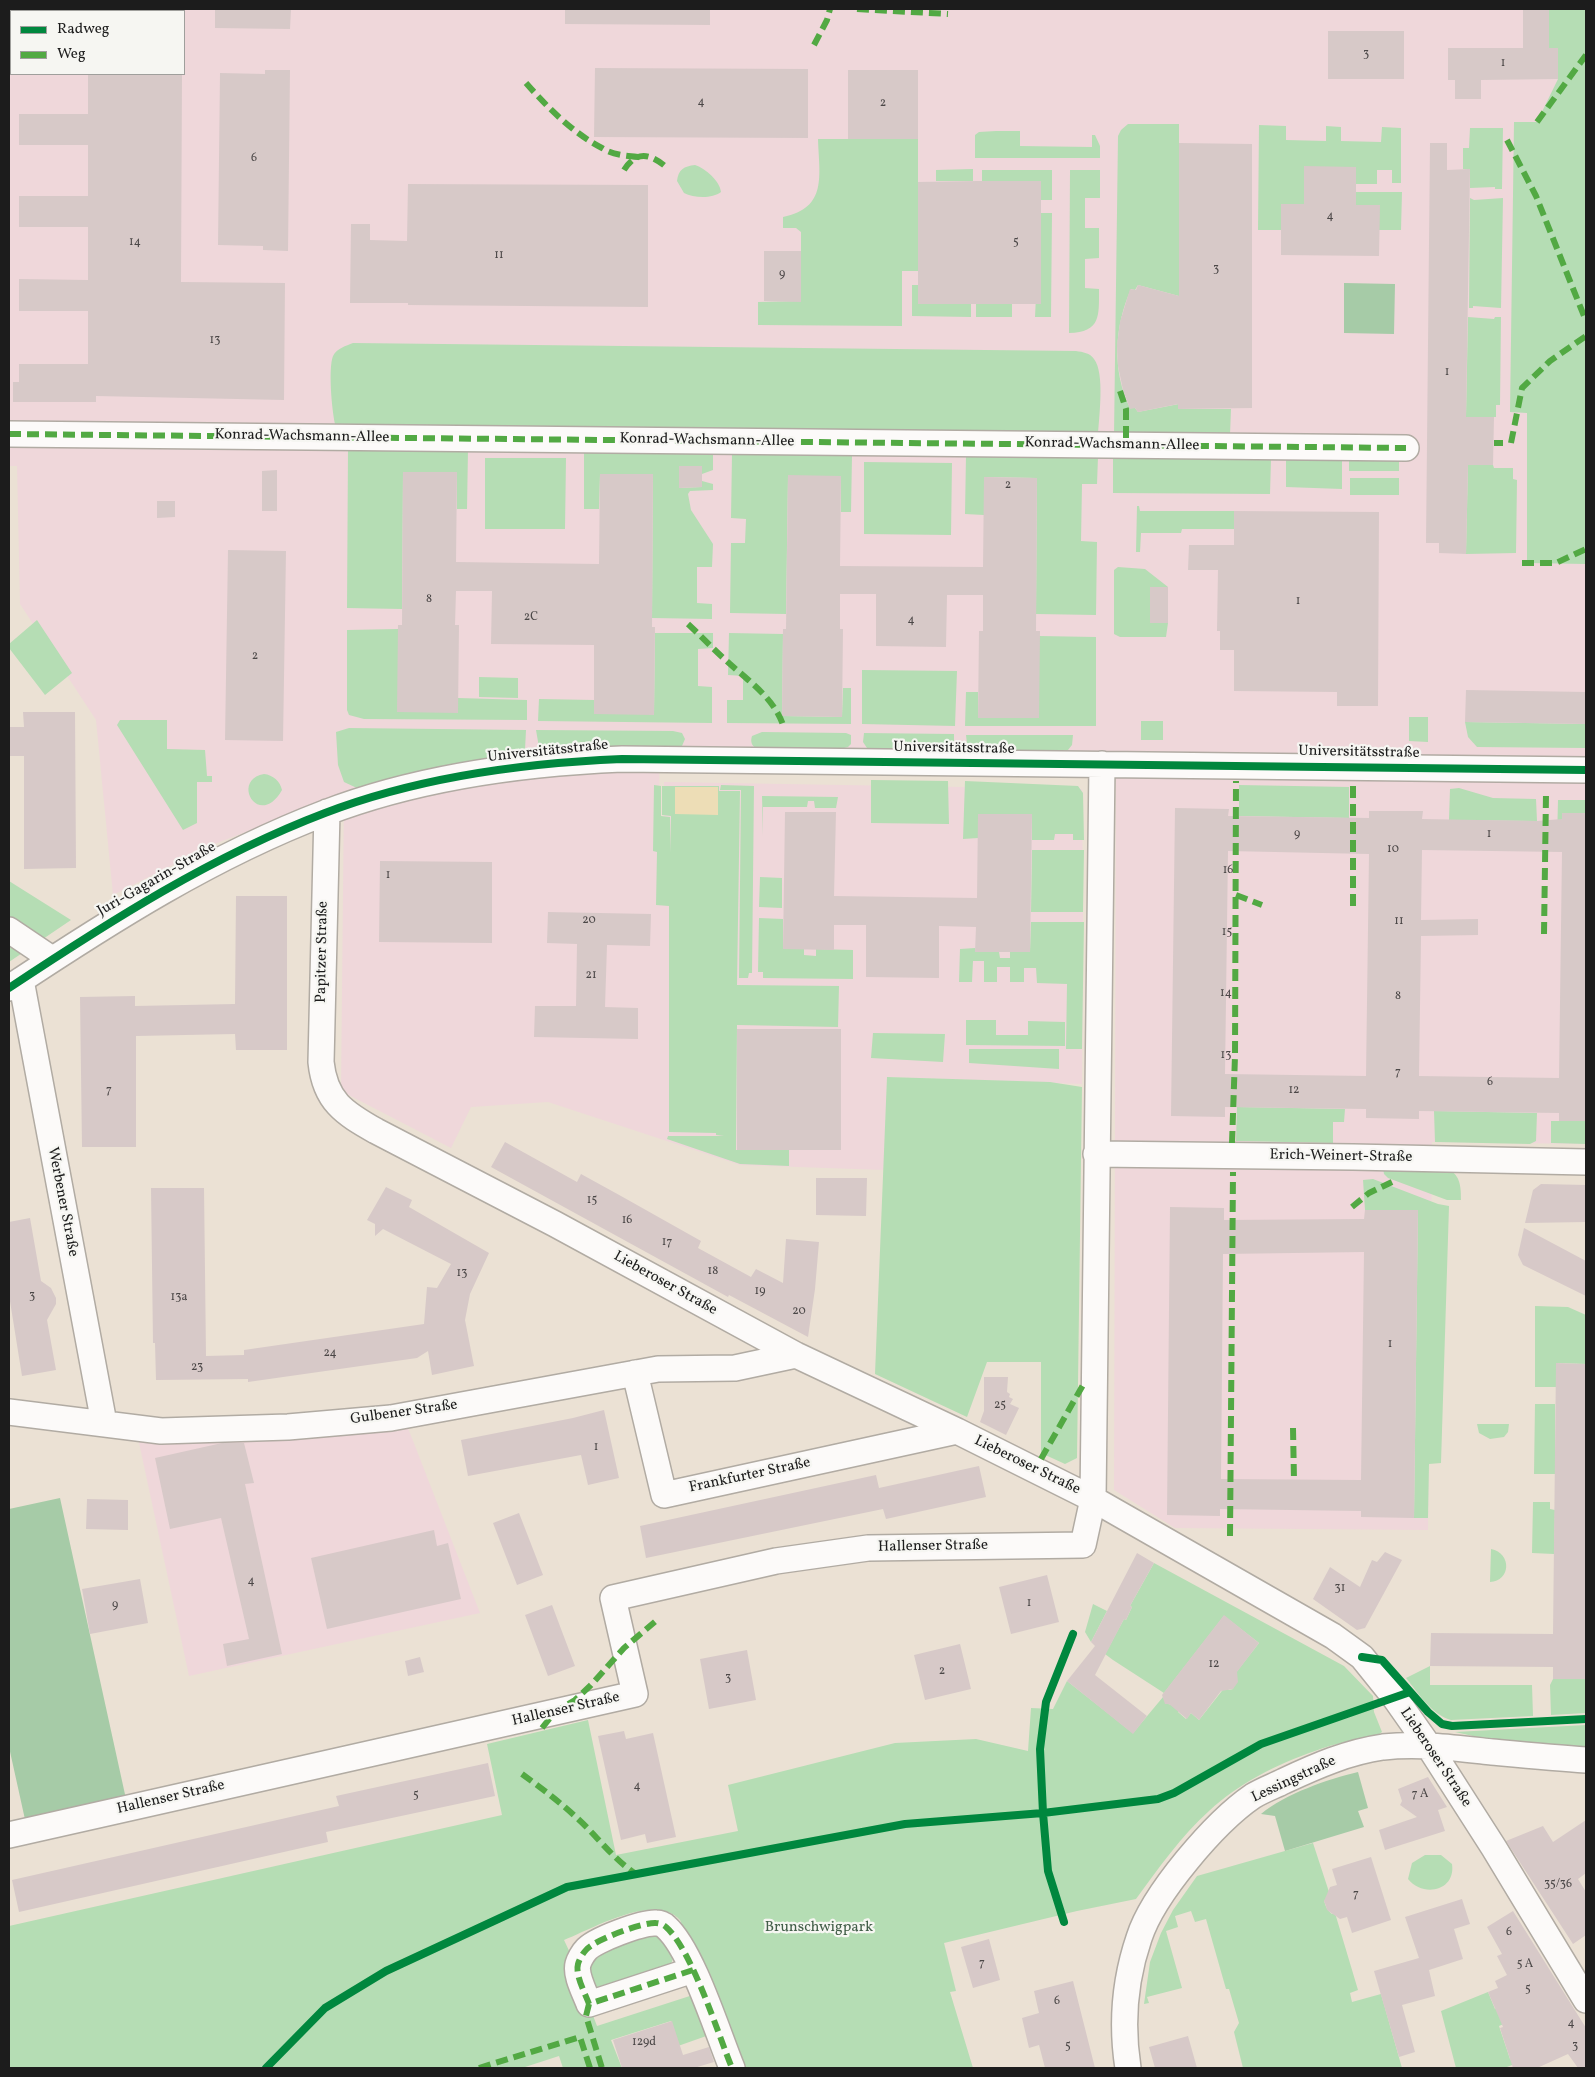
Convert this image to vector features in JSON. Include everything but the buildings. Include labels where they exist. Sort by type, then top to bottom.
[{"type":"street","name":"Konrad-Wachsmann-Allee","points":[[9,434],[1406,448]]},
{"type":"street","name":"Universitätsstraße","points":[[326,812],[384,794],[436,782],[488,772],[577,761],[641,759],[1586,770]]},
{"type":"street","points":[[1093,1500],[1102,764]]},
{"type":"street","name":"Juri-Gagarin-Straße","points":[[15,984],[156,894],[204,867],[326,812]]},
{"type":"street","name":"Papitzer Straße","points":[[326,812],[321,1062],[322,1076],[328,1092]]},
{"type":"street","points":[[9,930],[52,959]]},
{"type":"street","name":"Werbener Straße","points":[[15,984],[104,1423]]},
{"type":"street","name":"Lieberoser Straße","points":[[328,1092],[337,1105],[363,1124],[555,1224],[796,1355],[956,1431],[1093,1500],[1333,1636],[1362,1657],[1395,1698],[1428,1745],[1499,1855],[1586,2000]]},
{"type":"street","name":"Erich-Weinert-Straße","points":[[1096,1154],[1586,1162]]},
{"type":"street","name":"Gulbener Straße","points":[[9,1412],[161,1431],[288,1427],[391,1418],[658,1369],[735,1368],[796,1355]]},
{"type":"street","name":"Frankfurter Straße","points":[[636,1373],[664,1495],[956,1431]]},
{"type":"street","name":"Hallenser Straße","points":[[9,1834],[635,1694],[613,1598],[776,1561],[868,1548],[1083,1545],[1093,1500]]},
{"type":"street","name":"Lessingstraße","points":[[1128,2068],[1123,2037],[1126,1983],[1139,1936],[1156,1901],[1208,1837],[1226,1818],[1254,1796],[1317,1765],[1367,1750],[1428,1745],[1536,1757],[1586,1760]]},
{"type":"street","points":[[693,1970],[732,2068]]},
{"type":"shaded area","points":[[9,9],[1586,9],[1586,1144],[1432,1142],[1428,1530],[1175,1528],[1114,1490],[1116,751],[659,751],[660,859],[664,859],[664,782],[1082,789],[1082,1084],[887,1077],[884,1170],[740,1165],[548,1102],[471,1107],[451,1148],[341,1091],[344,794],[212,845],[113,895],[96,720],[20,604],[17,466],[9,466]]},
{"type":"shaded area","points":[[408,1428],[480,1613],[189,1676],[138,1438],[290,1435]]},
{"type":"green space","points":[[9,9],[80,9],[10,10],[9,34]]},
{"type":"green space","points":[[1549,9],[1586,9],[1586,564],[1527,563],[1527,413],[1510,412],[1514,122],[1537,122],[1558,79],[1558,48],[1549,48]]},
{"type":"green space","points":[[1128,124],[1179,124],[1179,296],[1138,285],[1135,290],[1131,289],[1121,318],[1117,349],[1120,379],[1124,394],[1130,408],[1135,408],[1138,412],[1179,404],[1179,409],[1231,409],[1230,435],[1114,435],[1118,136],[1121,130]]},
{"type":"green space","points":[[1259,125],[1286,126],[1286,140],[1326,141],[1326,126],[1341,127],[1341,141],[1381,142],[1382,127],[1401,128],[1401,183],[1392,183],[1392,170],[1377,170],[1377,184],[1356,184],[1356,167],[1304,167],[1304,204],[1281,204],[1281,230],[1258,230]]},
{"type":"green space","points":[[1470,128],[1503,128],[1502,189],[1495,189],[1495,187],[1470,188],[1470,170],[1463,169],[1463,148],[1469,148]]},
{"type":"green space","points":[[1020,131],[1020,146],[1092,147],[1092,135],[1095,135],[1100,146],[1100,158],[975,158],[975,135],[979,132]]},
{"type":"green space","points":[[818,139],[918,139],[918,271],[902,271],[902,326],[758,325],[758,302],[801,301],[801,232],[796,228],[783,228],[783,217],[797,213],[808,206],[814,198],[818,188],[819,177]]},
{"type":"green space","points":[[695,165],[711,176],[718,184],[721,192],[713,196],[703,197],[684,193],[677,181],[680,171],[688,166]]},
{"type":"green space","points":[[973,169],[973,181],[936,181],[936,170]]},
{"type":"green space","points":[[982,170],[1052,170],[1052,200],[1041,200],[982,181]]},
{"type":"green space","points":[[1070,170],[1100,170],[1100,198],[1085,198],[1085,228],[1099,228],[1099,258],[1085,259],[1085,288],[1099,289],[1098,315],[1093,326],[1087,330],[1069,333]]},
{"type":"green space","points":[[1356,192],[1402,192],[1401,230],[1379,230],[1379,205],[1356,205]]},
{"type":"green space","points":[[1470,198],[1474,200],[1503,198],[1501,308],[1473,306],[1473,308],[1469,308]]},
{"type":"green space","points":[[1040,213],[1052,213],[1051,317],[1035,317]]},
{"type":"green space","points":[[1344,283],[1395,284],[1394,334],[1344,333]]},
{"type":"green space","points":[[912,285],[918,285],[919,304],[971,304],[971,317],[912,316]]},
{"type":"green space","points":[[976,304],[1012,304],[1012,317],[976,317]]},
{"type":"green space","points":[[1468,317],[1494,319],[1495,317],[1501,317],[1500,405],[1496,405],[1496,417],[1466,417]]},
{"type":"green space","points":[[353,343],[1076,351],[1090,355],[1097,366],[1100,384],[1098,435],[335,424],[331,390],[333,356],[337,351]]},
{"type":"green space","points":[[348,449],[468,449],[467,509],[457,509],[457,472],[403,472],[402,609],[347,608]]},
{"type":"green space","points":[[584,453],[713,454],[713,470],[702,474],[702,466],[679,467],[679,488],[702,487],[702,481],[713,484],[713,490],[690,491],[688,494],[691,510],[713,544],[712,567],[697,567],[697,603],[712,604],[712,619],[652,618],[653,474],[600,474],[599,509],[584,509]]},
{"type":"green space","points":[[732,454],[852,456],[851,512],[841,512],[841,476],[788,476],[786,614],[730,613],[731,543],[745,543],[746,519],[731,518]]},
{"type":"green space","points":[[966,455],[1098,457],[1097,484],[1082,484],[1081,541],[1097,542],[1096,615],[1036,614],[1037,478],[984,477],[984,515],[965,514]]},
{"type":"green space","points":[[1113,457],[1271,459],[1270,494],[1113,493]]},
{"type":"green space","points":[[485,458],[566,458],[565,529],[485,529]]},
{"type":"green space","points":[[1286,459],[1342,459],[1342,489],[1286,487]]},
{"type":"green space","points":[[1349,459],[1399,459],[1399,471],[1349,471]]},
{"type":"green space","points":[[864,462],[952,463],[951,535],[864,534]]},
{"type":"green space","points":[[1468,465],[1493,465],[1494,468],[1513,468],[1513,479],[1517,480],[1516,553],[1466,554]]},
{"type":"green space","points":[[1350,478],[1399,478],[1399,495],[1350,495]]},
{"type":"green space","points":[[1137,506],[1139,506],[1140,511],[1234,511],[1234,529],[1182,529],[1181,533],[1141,533],[1140,552],[1136,552]]},
{"type":"green space","points":[[1118,567],[1145,569],[1168,587],[1166,637],[1120,637],[1114,634],[1114,570]]},
{"type":"green space","points":[[37,620],[72,673],[45,695],[9,648],[9,644]]},
{"type":"green space","points":[[398,629],[458,713],[458,698],[527,700],[527,720],[364,719],[349,715],[347,710],[347,630]]},
{"type":"green space","points":[[655,633],[713,633],[713,648],[698,649],[698,686],[712,687],[712,723],[538,721],[539,699],[594,700],[594,714],[654,714]]},
{"type":"green space","points":[[729,633],[783,634],[782,716],[842,717],[843,688],[851,688],[851,724],[727,723],[727,700],[743,700],[743,676],[728,675]]},
{"type":"green space","points":[[1039,636],[1096,637],[1096,726],[965,726],[966,692],[978,692],[978,718],[1039,718]]},
{"type":"green space","points":[[862,670],[957,671],[955,726],[862,724]]},
{"type":"green space","points":[[479,677],[518,678],[518,698],[479,697]]},
{"type":"green space","points":[[1409,717],[1428,717],[1428,742],[1409,741]]},
{"type":"green space","points":[[120,720],[167,720],[167,749],[205,750],[207,776],[212,776],[212,782],[197,782],[197,823],[183,830],[117,725]]},
{"type":"green space","points":[[1141,721],[1163,721],[1163,740],[1141,740]]},
{"type":"green space","points":[[1465,722],[1586,724],[1586,748],[1477,747],[1468,737]]},
{"type":"green space","points":[[349,728],[526,730],[525,750],[521,755],[359,789],[344,782],[338,765],[336,732]]},
{"type":"green space","points":[[536,730],[673,731],[682,733],[685,739],[682,746],[675,747],[540,753]]},
{"type":"green space","points":[[762,732],[846,733],[851,735],[851,744],[840,749],[757,749],[752,744],[752,736]]},
{"type":"green space","points":[[864,733],[954,734],[954,745],[950,750],[871,749],[867,748],[863,742]]},
{"type":"green space","points":[[966,735],[1073,735],[1072,745],[1068,750],[973,750],[967,744]]},
{"type":"green space","points":[[264,774],[276,779],[282,790],[273,801],[265,805],[257,804],[249,792],[249,785],[254,778]]},
{"type":"green space","points":[[871,780],[948,781],[949,824],[871,823]]},
{"type":"green space","points":[[965,781],[1078,786],[1083,793],[1084,840],[1073,840],[1073,834],[1055,834],[1054,840],[1032,840],[1032,814],[978,814],[978,838],[963,839]]},
{"type":"green space","points":[[654,785],[661,786],[661,816],[670,817],[670,853],[671,816],[662,815],[662,786],[719,786],[719,791],[740,791],[737,985],[839,986],[838,1027],[737,1025],[736,1150],[789,1150],[789,1166],[740,1164],[667,1139],[668,1136],[724,1136],[716,1135],[716,1133],[669,1132],[669,906],[656,905],[657,852],[653,851]]},
{"type":"green space","points":[[721,785],[754,786],[752,973],[749,973],[748,978],[739,978],[741,790],[720,790]]},
{"type":"green space","points":[[1239,785],[1349,787],[1349,818],[1239,816]]},
{"type":"green space","points":[[1459,788],[1493,798],[1536,799],[1537,821],[1449,820],[1450,789]]},
{"type":"green space","points":[[762,796],[838,797],[836,808],[815,808],[814,801],[808,801],[807,807],[763,807],[763,836]]},
{"type":"green space","points":[[1558,800],[1586,800],[1586,813],[1562,813],[1562,841],[1557,841]]},
{"type":"green space","points":[[1032,850],[1084,850],[1083,912],[1031,912]]},
{"type":"green space","points":[[760,877],[782,878],[782,908],[759,907]]},
{"type":"green space","points":[[9,881],[71,920],[9,962]]},
{"type":"green space","points":[[759,918],[783,919],[783,949],[804,949],[804,955],[816,956],[816,949],[853,950],[853,979],[763,978],[763,972],[758,972]]},
{"type":"green space","points":[[1031,922],[1084,922],[1082,1049],[1066,1049],[1067,984],[1037,983],[1036,968],[1024,968],[1024,982],[1010,982],[1010,967],[997,967],[997,982],[984,982],[984,961],[973,961],[972,982],[959,982],[960,949],[975,948],[976,952],[999,952],[1000,958],[1010,958],[1010,952],[1030,952]]},
{"type":"green space","points":[[966,1020],[996,1020],[996,1035],[1028,1035],[1028,1021],[1065,1022],[1065,1046],[966,1045]]},
{"type":"green space","points":[[873,1033],[945,1034],[943,1062],[871,1058]]},
{"type":"green space","points":[[969,1049],[1059,1049],[1059,1069],[969,1063]]},
{"type":"green space","points":[[887,1077],[1050,1082],[1082,1087],[1077,1458],[1065,1464],[1041,1453],[1041,1362],[987,1362],[967,1417],[875,1374]]},
{"type":"green space","points":[[1237,1107],[1345,1109],[1344,1122],[1333,1122],[1333,1143],[1236,1141]]},
{"type":"green space","points":[[1434,1111],[1537,1113],[1536,1141],[1530,1144],[1435,1142]]},
{"type":"green space","points":[[1551,1121],[1586,1121],[1586,1144],[1551,1143]]},
{"type":"green space","points":[[1383,1168],[1451,1171],[1459,1180],[1461,1200],[1447,1200],[1388,1178],[1384,1174]]},
{"type":"green space","points":[[1373,1179],[1438,1204],[1449,1206],[1441,1463],[1429,1464],[1428,1518],[1414,1518],[1418,1211],[1365,1210],[1363,1180]]},
{"type":"green space","points":[[1535,1306],[1568,1307],[1586,1315],[1586,1364],[1556,1363],[1556,1387],[1535,1387]]},
{"type":"green space","points":[[1535,1404],[1555,1404],[1555,1474],[1534,1474]]},
{"type":"green space","points":[[1477,1424],[1509,1424],[1508,1432],[1504,1437],[1490,1439],[1479,1433]]},
{"type":"green space","points":[[60,1498],[126,1799],[26,1824],[9,1747],[9,1509]]},
{"type":"green space","points":[[1533,1502],[1550,1502],[1550,1509],[1555,1510],[1554,1554],[1532,1553]]},
{"type":"green space","points":[[1491,1549],[1503,1556],[1506,1567],[1502,1577],[1490,1582]]},
{"type":"green space","name":"Brunschwigpark","points":[[1154,1563],[1344,1666],[1373,1696],[1374,1712],[1382,1732],[1378,1735],[1330,1746],[1301,1756],[1272,1769],[1232,1792],[1189,1831],[1136,1899],[944,1943],[956,1991],[950,1992],[973,2068],[741,2068],[680,1920],[669,1912],[655,1910],[623,1915],[564,1940],[572,1957],[570,1970],[583,2016],[592,2013],[597,2026],[696,1994],[712,2034],[678,2046],[671,2021],[611,2040],[622,2068],[563,2068],[559,2056],[522,2068],[9,2068],[9,1926],[502,1815],[487,1744],[588,1720],[616,1855],[738,1831],[728,1785],[895,1743],[976,1739],[1028,1751],[1031,1708],[1053,1709],[1067,1681],[1133,1733],[1163,1697],[1168,1704],[1182,1707],[1178,1712],[1186,1719],[1191,1713],[1199,1720],[1225,1687],[1229,1690],[1233,1689],[1234,1675],[1259,1643],[1224,1616],[1164,1693],[1105,1654],[1124,1619],[1126,1620],[1132,1607],[1130,1606]]},
{"type":"green space","points":[[1093,1604],[1107,1611],[1091,1642],[1085,1632]]},
{"type":"green space","points":[[1430,1666],[1430,1685],[1532,1685],[1533,1716],[1451,1720],[1444,1717],[1426,1703],[1406,1678]]},
{"type":"green space","points":[[1553,1679],[1586,1679],[1586,1713],[1551,1715],[1550,1685]]},
{"type":"green space","points":[[1586,1725],[1586,1749],[1495,1741],[1455,1732]]},
{"type":"green space","points":[[1358,1772],[1368,1808],[1358,1811],[1364,1827],[1285,1851],[1275,1816],[1261,1814],[1282,1800],[1307,1788]]},
{"type":"green space","points":[[1313,1843],[1330,1895],[1324,1901],[1329,1911],[1332,1914],[1335,1913],[1358,1990],[1350,1993],[1352,2002],[1381,1994],[1402,2068],[1243,2068],[1234,2032],[1239,2023],[1229,1989],[1226,1989],[1206,1919],[1195,1922],[1191,1911],[1175,1916],[1178,1927],[1166,1931],[1182,1988],[1147,1997],[1149,2003],[1144,2004],[1150,1962],[1161,1933],[1173,1910],[1197,1876]]},
{"type":"green space","points":[[1425,1855],[1441,1855],[1452,1864],[1452,1873],[1444,1886],[1430,1890],[1414,1885],[1408,1879],[1412,1863]]},
{"type":"green space","points":[[657,1931],[674,1953],[672,1962],[667,1967],[598,1988],[590,1983],[589,1957]]},
{"type":"green space","points":[[1488,1992],[1495,2009],[1512,2002],[1519,2017],[1499,2026],[1510,2059],[1518,2063],[1504,2068],[1456,2068],[1441,2011]]},
{"type":"sand","points":[[675,787],[718,787],[718,815],[675,814]]},
{"type":"marked path","points":[[814,45],[827,20],[830,9]]},
{"type":"marked path","points":[[857,9],[948,14]]},
{"type":"marked path","points":[[1537,122],[1586,55]]},
{"type":"marked path","points":[[526,83],[561,119],[591,142],[620,155],[639,157]]},
{"type":"marked path","points":[[1507,140],[1536,196],[1586,321]]},
{"type":"marked path","points":[[624,170],[633,160],[643,156],[654,158],[665,166]]},
{"type":"marked path","points":[[1511,443],[1522,388],[1550,361],[1586,336]]},
{"type":"marked path","points":[[1120,391],[1126,409],[1126,445]]},
{"type":"marked path","points":[[9,434],[1406,448]]},
{"type":"marked path","points":[[1494,443],[1503,443]]},
{"type":"marked path","points":[[1522,563],[1556,563],[1586,549]]},
{"type":"marked path","points":[[688,624],[769,700],[784,728]]},
{"type":"marked path","points":[[1232,1143],[1235,1056],[1236,781]]},
{"type":"marked path","points":[[1353,782],[1353,906]]},
{"type":"marked path","points":[[1544,934],[1546,794]]},
{"type":"marked path","points":[[1236,895],[1262,905]]},
{"type":"marked path","points":[[1230,1536],[1233,1172]]},
{"type":"marked path","points":[[1352,1207],[1369,1193],[1392,1182]]},
{"type":"marked path","points":[[1041,1459],[1083,1385]]},
{"type":"marked path","points":[[1293,1428],[1294,1480]]},
{"type":"marked path","points":[[542,1728],[554,1713],[575,1700],[624,1648],[657,1620]]},
{"type":"marked path","points":[[522,1774],[571,1812],[620,1862],[636,1874]]},
{"type":"marked path","points":[[693,1970],[589,2004],[579,1979],[577,1968],[585,1951],[598,1941],[619,1932],[650,1923],[666,1927],[676,1938],[695,1973],[732,2068]]},
{"type":"marked path","points":[[589,2004],[586,2016],[602,2068]]},
{"type":"marked path","points":[[479,2068],[580,2037],[590,2068]]},
{"type":"cycle path","points":[[9,988],[85,938],[162,891],[283,830],[325,813],[396,790],[471,774],[547,764],[622,759],[1586,770]]},
{"type":"cycle path","points":[[1064,1922],[1048,1871],[1040,1749],[1046,1702],[1073,1634]]},
{"type":"cycle path","points":[[1362,1657],[1382,1660],[1428,1712],[1442,1724],[1452,1726],[1586,1719]]},
{"type":"cycle path","points":[[266,2068],[325,2008],[386,1971],[567,1887],[905,1824],[1043,1813],[1158,1799],[1174,1793],[1261,1744],[1410,1692]]}]
